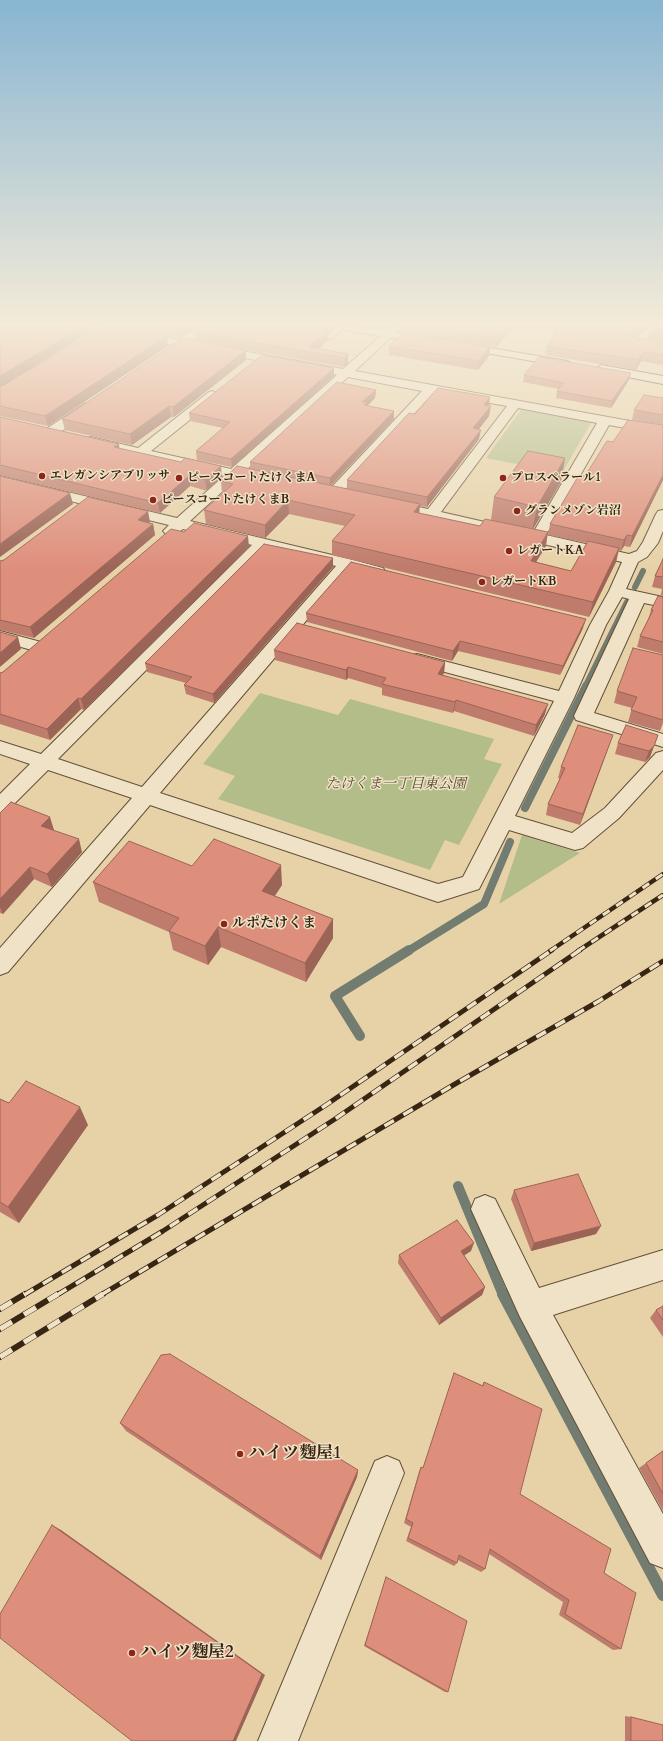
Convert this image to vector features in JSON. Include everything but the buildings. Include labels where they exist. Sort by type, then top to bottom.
[{"type":"street","points":[[50,432],[87,407]]},
{"type":"street","points":[[141,452],[197,407]]},
{"type":"street","points":[[162,539],[310,407]]},
{"type":"street","points":[[334,493],[413,407]]},
{"type":"street","points":[[432,514],[513,407]]},
{"type":"street","points":[[533,407],[663,431]]},
{"type":"street","points":[[538,537],[604,420]]},
{"type":"street","points":[[36,429],[66,435]]},
{"type":"street","points":[[81,438],[235,474],[269,479]]},
{"type":"street","points":[[0,493],[7,481],[262,544],[393,574]]},
{"type":"street","points":[[320,490],[349,496]]},
{"type":"street","points":[[75,511],[87,501]]},
{"type":"street","points":[[379,503],[538,537],[631,559],[656,545],[663,514]]},
{"type":"street","points":[[0,806],[262,544]]},
{"type":"street","points":[[0,747],[438,893],[471,883],[565,698],[590,623],[617,591],[631,559]]},
{"type":"street","points":[[0,966],[146,796],[302,628],[347,563]]},
{"type":"street","points":[[617,591],[663,602]]},
{"type":"street","points":[[639,596],[622,650],[583,716],[663,741]]},
{"type":"street","points":[[0,636],[35,646]]},
{"type":"street","points":[[400,654],[565,698]]},
{"type":"street","points":[[504,820],[541,833],[575,842],[612,813],[663,758]]},
{"type":"street","points":[[485,1209],[531,1306],[663,1550]]},
{"type":"street","points":[[531,1306],[663,1265]]},
{"type":"street","points":[[278,1741],[387,1473]]},
{"type":"green space","points":[[521,410],[591,423],[562,473],[486,458]]},
{"type":"green space","name":"たけくま一丁目東公園","points":[[260,693],[338,715],[350,699],[494,739],[484,759],[502,764],[459,845],[445,840],[430,870],[218,799],[235,776],[203,764]]},
{"type":"green space","points":[[522,835],[580,853],[499,904]]},
{"type":"waterway","points":[[635,587],[643,571]]},
{"type":"waterway","points":[[585,687],[627,602]]},
{"type":"waterway","points":[[525,808],[586,686]]},
{"type":"waterway","points":[[408,951],[484,904],[510,842]]},
{"type":"waterway","points":[[360,1036],[335,996],[409,950]]},
{"type":"waterway","points":[[458,1186],[503,1295]]},
{"type":"waterway","points":[[503,1294],[663,1595]]},
{"type":"railway","points":[[550,951],[663,874]]},
{"type":"railway","points":[[578,951],[663,895]]},
{"type":"railway","points":[[24,1295],[158,1215],[326,1105],[552,950]]},
{"type":"railway","points":[[57,1295],[163,1231],[335,1119],[580,950]]},
{"type":"railway","points":[[101,1295],[455,1084],[599,1001],[663,961]]},
{"type":"railway","points":[[0,1309],[25,1294]]},
{"type":"railway","points":[[0,1329],[58,1294]]},
{"type":"railway","points":[[0,1357],[103,1294]]},
{"type":"place","name":"エレガンシアブリッサ","points":[[42,476]]},
{"type":"place","name":"ピースコートたけくまA","points":[[179,478]]},
{"type":"place","name":"プロスペラール1","points":[[503,478]]},
{"type":"place","name":"ピースコートたけくまB","points":[[153,500]]},
{"type":"place","name":"グランメゾン岩沼","points":[[517,511]]},
{"type":"place","name":"レガートKA","points":[[509,551]]},
{"type":"place","name":"レガートKB","points":[[482,582]]},
{"type":"place","name":"ルポたけくま","points":[[224,924]]},
{"type":"place","name":"ハイツ麴屋1","points":[[240,1454]]},
{"type":"place","name":"ハイツ麴屋2","points":[[132,1653]]}]
